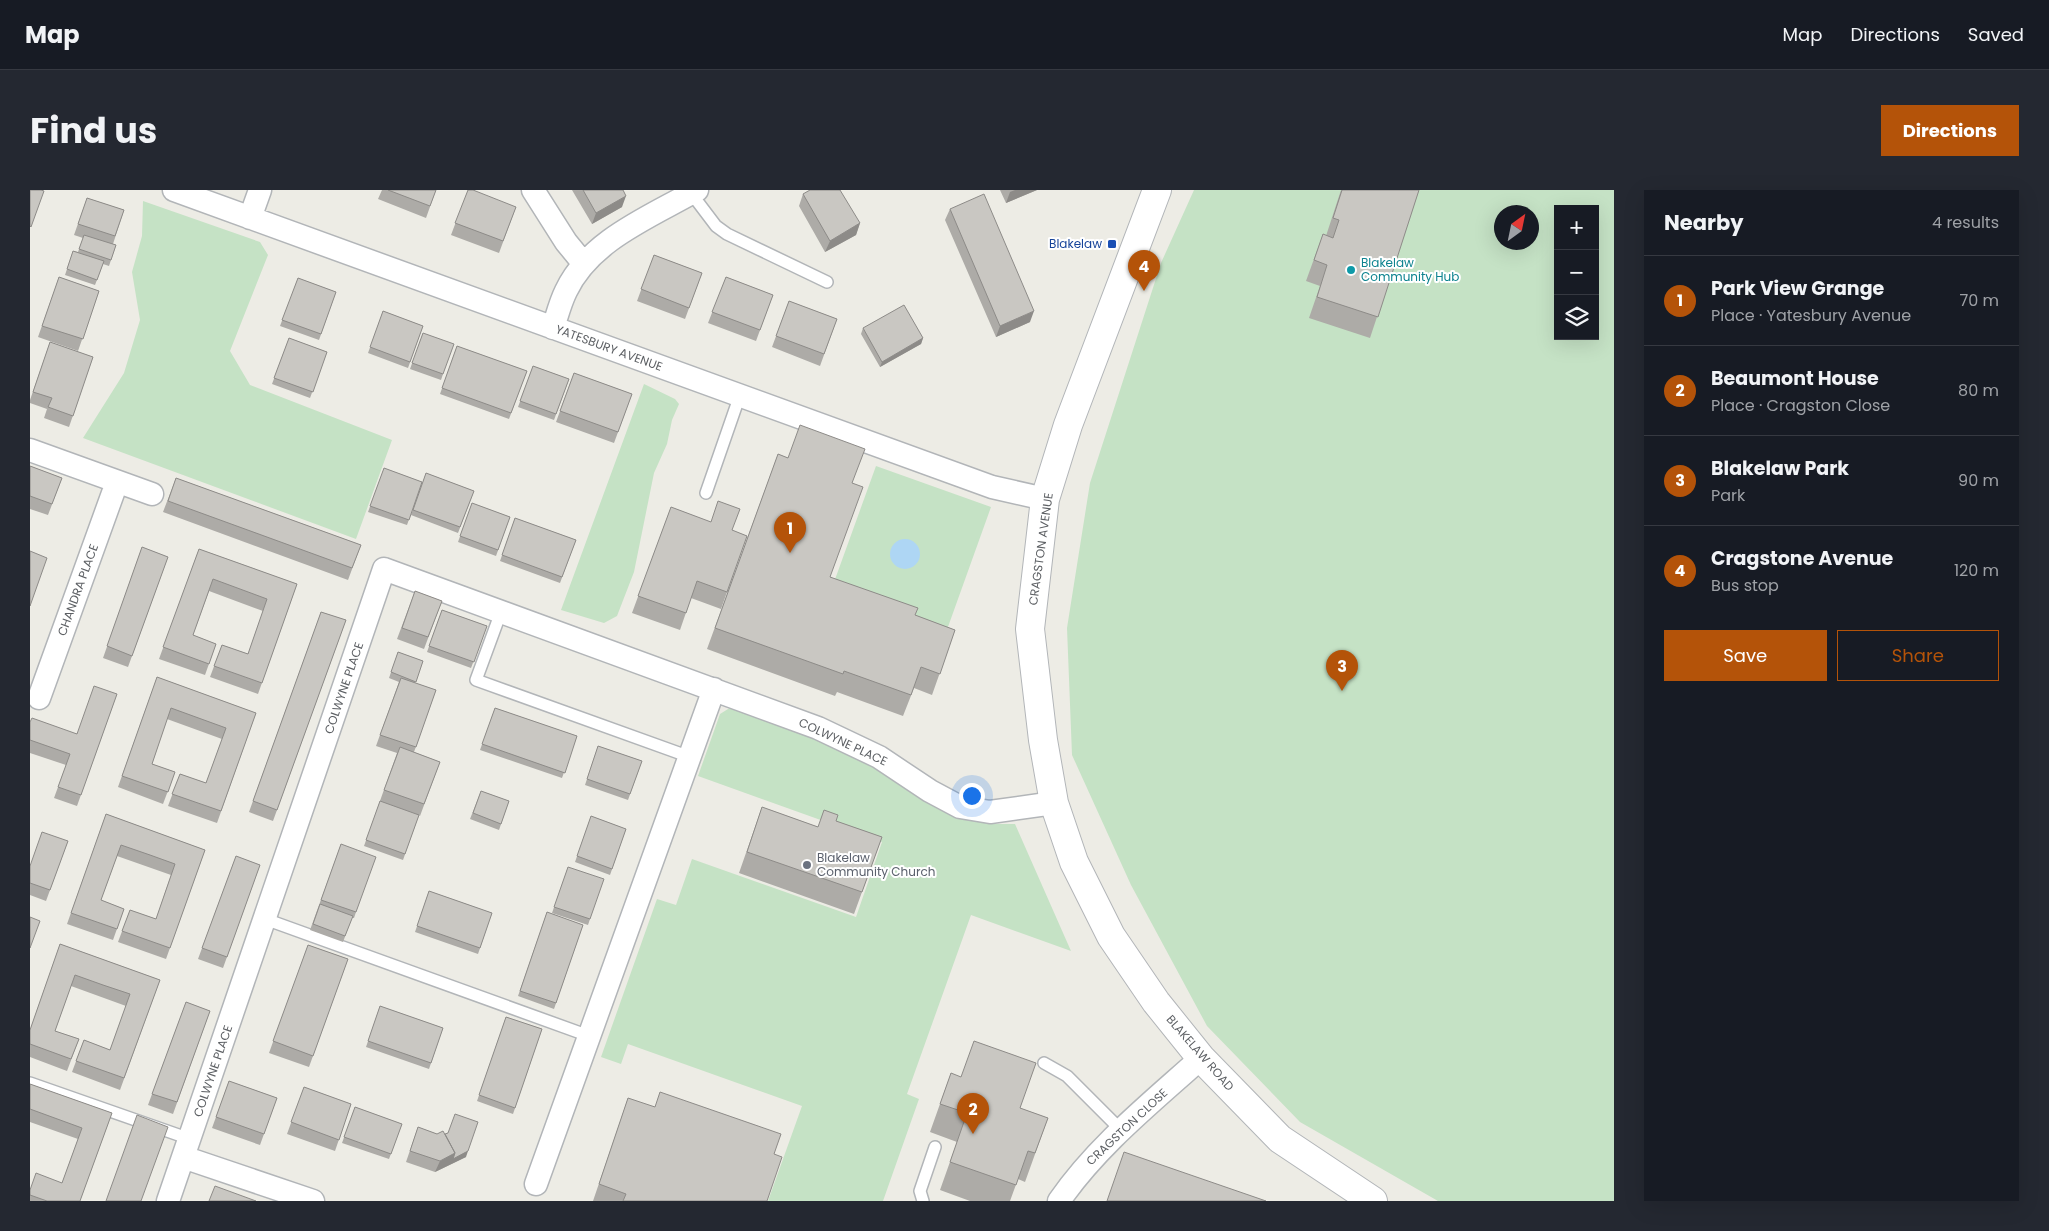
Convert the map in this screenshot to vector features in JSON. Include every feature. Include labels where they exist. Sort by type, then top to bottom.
[{"type":"street","name":"YATESBURY AVENUE","points":[[174,190],[992,486],[1045,499]]},
{"type":"street","points":[[250,218],[260,190]]},
{"type":"street","points":[[533,190],[566,242],[584,264]]},
{"type":"street","name":"CRAGSTON AVENUE","points":[[1074,862],[1054,803],[1043,740],[1030,630],[1045,499],[1068,424],[1157,190]]},
{"type":"street","points":[[553,328],[566,291],[584,264],[603,245],[694,192]]},
{"type":"street","points":[[30,450],[152,494]]},
{"type":"street","name":"CHANDRA PLACE","points":[[39,698],[117,482]]},
{"type":"street","name":"COLWYNE PLACE","points":[[168,1201],[384,569],[818,728],[879,757],[930,791],[960,807],[990,812],[1054,803]]},
{"type":"street","points":[[536,1184],[714,689]]},
{"type":"street","name":"BLAKELAW ROAD","points":[[1074,862],[1111,936],[1156,1002],[1201,1058],[1280,1139],[1373,1201]]},
{"type":"street","name":"CRAGSTON CLOSE","points":[[1059,1201],[1083,1168],[1121,1130],[1201,1058]]},
{"type":"street","points":[[186,1148],[312,1201]]},
{"type":"lane","points":[[694,192],[716,226],[727,234],[827,282]]},
{"type":"lane","points":[[706,493],[740,395]]},
{"type":"lane","points":[[501,612],[476,680],[690,757]]},
{"type":"lane","points":[[265,919],[589,1036]]},
{"type":"lane","points":[[1044,1062],[1067,1076],[1121,1130]]},
{"type":"lane","points":[[30,1083],[186,1148]]},
{"type":"lane","points":[[924,1201],[920,1191],[934,1147]]},
{"type":"green space","points":[[1194,190],[1614,190],[1614,1201],[1438,1201],[1300,1122],[1207,1026],[1131,885],[1072,755],[1067,628],[1090,483],[1161,263]]},
{"type":"green space","points":[[143,201],[260,242],[268,255],[230,351],[250,385],[392,440],[356,539],[83,438],[124,373],[140,320],[132,272],[142,236]]},
{"type":"green space","points":[[644,384],[675,399],[679,404],[672,420],[667,444],[654,473],[634,572],[617,616],[604,623],[561,610]]},
{"type":"green space","points":[[876,466],[991,507],[944,638],[829,596]]},
{"type":"green space","points":[[736,704],[816,734],[960,817],[989,824],[1015,824],[1071,951],[971,915],[907,1094],[919,1099],[883,1201],[768,1201],[802,1106],[628,1044],[621,1064],[601,1057],[657,899],[676,905],[692,859],[856,917],[882,842],[698,776],[720,714]]},
{"type":"water","points":[[905,539],[916,543],[920,554],[916,565],[905,569],[894,565],[890,554],[894,543]]},
{"type":"building","points":[[30,190],[44,191],[31,227],[30,226]]},
{"type":"building","points":[[388,190],[436,190],[430,206]]},
{"type":"building","points":[[468,190],[473,190],[516,207],[503,241],[455,223]]},
{"type":"building","points":[[583,190],[623,190],[626,196],[596,213]]},
{"type":"building","points":[[810,190],[840,190],[860,223],[830,241],[803,194]]},
{"type":"building","name":"Blakelaw Community Hub","points":[[1342,190],[1419,190],[1378,317],[1317,297],[1327,265],[1314,260],[1323,234],[1333,238],[1339,220],[1333,218]]},
{"type":"building","points":[[984,194],[1034,311],[1000,326],[950,209]]},
{"type":"building","points":[[87,198],[124,210],[115,236],[78,224]]},
{"type":"building","points":[[84,235],[116,245],[111,260],[79,249]]},
{"type":"building","points":[[73,251],[104,261],[97,280],[67,269]]},
{"type":"building","points":[[654,255],[702,273],[689,308],[641,289]]},
{"type":"building","points":[[59,277],[99,291],[83,339],[42,326]]},
{"type":"building","points":[[726,277],[773,295],[760,330],[712,312]]},
{"type":"building","points":[[298,278],[336,292],[321,334],[282,320]]},
{"type":"building","points":[[789,301],[837,319],[824,354],[776,336]]},
{"type":"building","points":[[904,305],[923,338],[882,362],[863,328]]},
{"type":"building","points":[[383,311],[423,326],[410,362],[370,347]]},
{"type":"building","points":[[423,333],[454,344],[443,374],[412,363]]},
{"type":"building","points":[[289,338],[327,352],[313,392],[274,378]]},
{"type":"building","points":[[50,342],[93,357],[73,416],[48,407],[52,398],[33,392]]},
{"type":"building","points":[[457,346],[527,371],[511,413],[442,388]]},
{"type":"building","points":[[533,366],[569,379],[556,414],[520,401]]},
{"type":"building","points":[[574,373],[632,394],[618,432],[560,411]]},
{"type":"building","points":[[800,425],[865,449],[852,483],[863,487],[830,577],[918,608],[915,615],[955,630],[940,674],[921,667],[911,695],[844,671],[843,674],[715,628],[778,454],[788,458]]},
{"type":"building","points":[[30,466],[62,478],[52,504],[30,496]]},
{"type":"building","points":[[384,468],[422,482],[409,520],[370,506]]},
{"type":"building","points":[[426,473],[474,491],[460,527],[413,510]]},
{"type":"building","points":[[176,478],[361,545],[352,568],[168,501]]},
{"type":"building","points":[[718,501],[740,509],[732,530],[747,536],[727,592],[697,581],[686,613],[638,596],[671,507],[711,522]]},
{"type":"building","points":[[472,503],[510,517],[498,550],[460,536]]},
{"type":"building","points":[[515,518],[576,540],[562,577],[502,555]]},
{"type":"building","points":[[142,547],[168,557],[132,656],[107,646]]},
{"type":"building","points":[[199,549],[297,584],[262,683],[214,666],[222,645],[248,654],[267,599],[213,579],[193,635],[216,644],[209,664],[163,647]]},
{"type":"building","points":[[30,551],[47,558],[30,606]]},
{"type":"building","points":[[415,591],[442,601],[428,637],[402,628]]},
{"type":"building","points":[[442,610],[487,626],[474,662],[429,646]]},
{"type":"building","points":[[321,612],[346,620],[277,810],[253,801]]},
{"type":"building","points":[[398,652],[423,661],[416,682],[391,672]]},
{"type":"building","points":[[157,677],[256,713],[221,811],[172,794],[180,774],[206,783],[226,728],[171,708],[152,764],[175,772],[168,792],[122,776]]},
{"type":"building","points":[[401,678],[436,690],[416,747],[380,735]]},
{"type":"building","points":[[94,686],[117,694],[81,795],[58,787],[70,754],[30,740],[30,722],[32,718],[77,734]]},
{"type":"building","points":[[495,708],[577,736],[565,773],[482,744]]},
{"type":"building","points":[[598,746],[642,761],[630,794],[587,779]]},
{"type":"building","points":[[400,747],[440,762],[424,804],[384,790]]},
{"type":"building","points":[[481,791],[509,801],[501,824],[473,813]]},
{"type":"building","points":[[380,801],[419,815],[405,854],[366,840]]},
{"type":"building","points":[[762,807],[818,827],[824,810],[838,815],[836,821],[882,837],[862,892],[747,852]]},
{"type":"building","points":[[106,814],[205,850],[170,948],[122,931],[130,910],[156,919],[175,864],[150,855],[121,845],[101,900],[124,909],[117,929],[71,913]]},
{"type":"building","points":[[591,816],[626,829],[612,869],[577,856]]},
{"type":"building","points":[[42,832],[68,841],[50,890],[30,883],[30,866]]},
{"type":"building","points":[[341,844],[376,857],[356,912],[321,900]]},
{"type":"building","points":[[236,856],[260,865],[227,957],[202,948]]},
{"type":"building","points":[[568,867],[604,879],[590,919],[554,907]]},
{"type":"building","points":[[429,891],[492,913],[480,948],[417,926]]},
{"type":"building","points":[[320,904],[353,916],[345,936],[313,924]]},
{"type":"building","points":[[547,912],[583,925],[556,1003],[520,991]]},
{"type":"building","points":[[30,917],[40,921],[30,948]]},
{"type":"building","points":[[60,944],[160,980],[124,1078],[76,1061],[84,1040],[110,1050],[130,994],[75,975],[55,1031],[79,1039],[71,1059],[30,1044],[30,1030]]},
{"type":"building","points":[[308,945],[348,959],[313,1056],[273,1041]]},
{"type":"building","points":[[186,1002],[210,1011],[177,1102],[152,1094]]},
{"type":"building","points":[[380,1006],[443,1028],[431,1063],[368,1041]]},
{"type":"building","points":[[506,1017],[542,1029],[515,1108],[479,1095]]},
{"type":"building","points":[[974,1041],[1036,1063],[1020,1108],[1048,1118],[1035,1153],[1028,1151],[1016,1185],[950,1162],[967,1113],[940,1104],[951,1073],[961,1077]]},
{"type":"building","points":[[229,1081],[277,1098],[264,1134],[216,1117]]},
{"type":"building","points":[[30,1084],[112,1113],[80,1201],[47,1201],[30,1195],[36,1173],[62,1183],[82,1128],[30,1109]]},
{"type":"building","points":[[304,1087],[351,1104],[339,1140],[291,1122]]},
{"type":"building","points":[[660,1092],[781,1134],[774,1154],[782,1157],[767,1201],[623,1201],[626,1194],[599,1184],[628,1098],[655,1107]]},
{"type":"building","points":[[355,1107],[402,1124],[391,1154],[344,1137]]},
{"type":"building","points":[[455,1114],[478,1122],[468,1151],[453,1159],[455,1153],[445,1134],[448,1133]]},
{"type":"building","points":[[137,1115],[168,1127],[141,1201],[106,1201]]},
{"type":"building","points":[[418,1127],[437,1134],[443,1131],[455,1153],[440,1161],[410,1151]]},
{"type":"building","points":[[1124,1152],[1266,1201],[1107,1201]]},
{"type":"building","points":[[215,1186],[256,1201],[209,1201]]},
{"type":"place","name":"Blakelaw","points":[[1112,244]]},
{"type":"place","name":"Blakelaw Community Hub","points":[[1351,270]]},
{"type":"place","name":"Cragstone Avenue","points":[[1144,291]]},
{"type":"place","name":"Park View Grange","points":[[790,553]]},
{"type":"place","name":"Blakelaw Park","points":[[1342,691]]},
{"type":"place","name":"Blakelaw Community Church","points":[[807,865]]},
{"type":"place","name":"Beaumont House","points":[[973,1134]]}]
